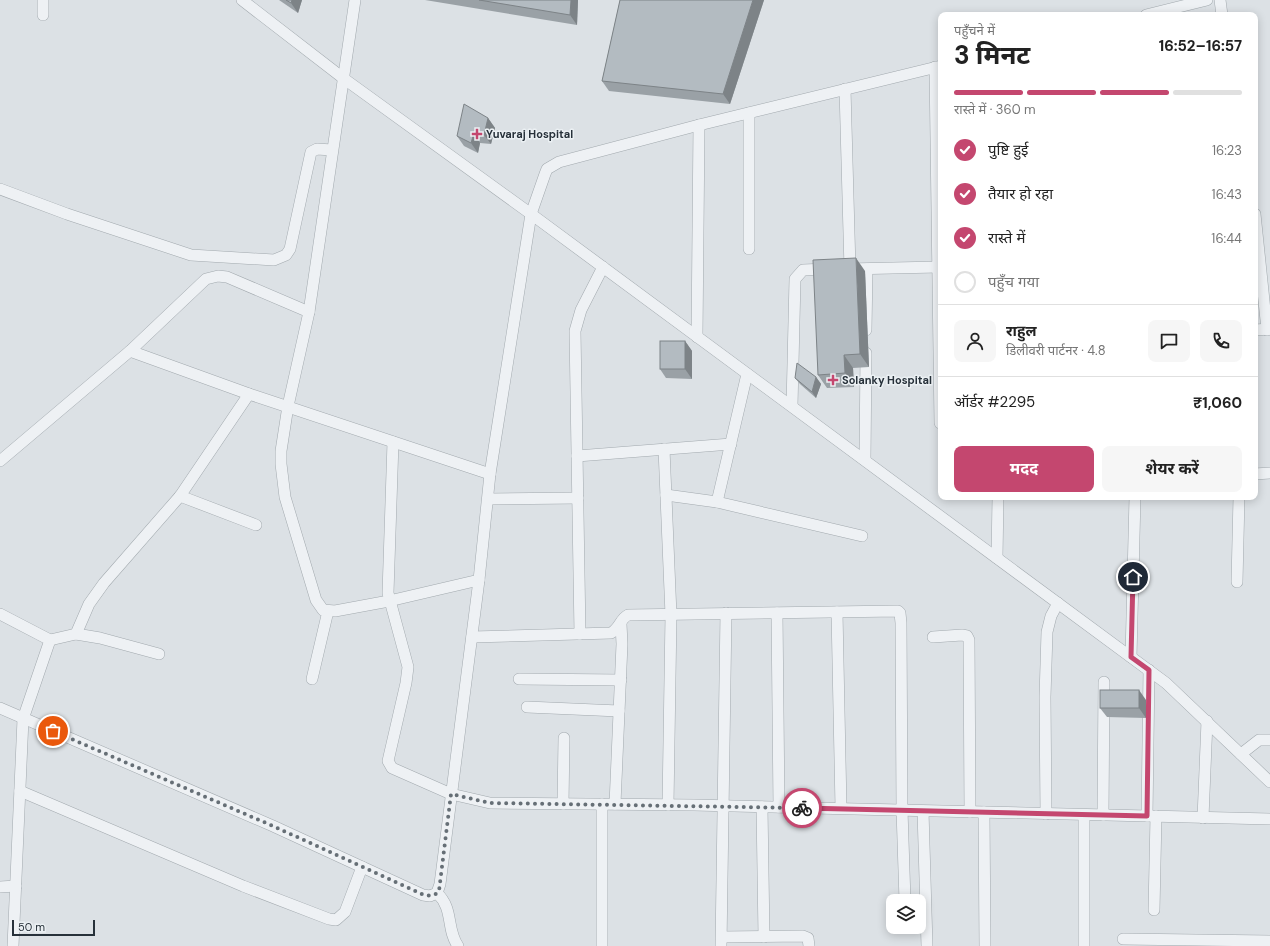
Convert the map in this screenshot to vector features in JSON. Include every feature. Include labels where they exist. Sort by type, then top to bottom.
[{"type":"street","points":[[43,0],[43,15]]},
{"type":"street","points":[[242,0],[343,78],[531,214],[1149,670],[1166,683],[1270,782]]},
{"type":"street","points":[[355,0],[308,312],[288,406],[281,457],[284,497],[316,600],[323,610],[328,611],[389,601],[479,580]]},
{"type":"street","points":[[1158,12],[1207,0]]},
{"type":"street","points":[[1220,0],[1222,12]]},
{"type":"street","points":[[0,708],[273,826],[424,895],[430,896],[437,893],[440,884],[472,637],[490,474],[531,214],[547,169],[559,162],[700,125],[938,66],[938,268],[803,270],[795,279],[792,406]]},
{"type":"street","points":[[845,89],[850,269]]},
{"type":"street","points":[[748,113],[749,249]]},
{"type":"street","points":[[697,336],[700,125]]},
{"type":"street","points":[[0,189],[67,214],[191,255],[274,260],[286,255],[290,249],[311,152],[317,149],[332,150]]},
{"type":"street","points":[[1258,239],[1269,329],[1258,330]]},
{"type":"street","points":[[580,634],[576,331],[581,310],[603,267]]},
{"type":"street","points":[[865,460],[867,268]]},
{"type":"street","points":[[0,461],[130,351],[206,279],[212,277],[227,277],[308,312]]},
{"type":"street","points":[[130,351],[249,394],[490,474]]},
{"type":"street","points":[[717,502],[747,374]]},
{"type":"street","points":[[76,634],[89,604],[104,583],[180,496],[249,394]]},
{"type":"street","points":[[393,442],[388,585],[389,601],[408,667],[406,683],[388,764],[392,768],[451,794],[482,803],[762,806],[1270,819]]},
{"type":"street","points":[[577,456],[731,444]]},
{"type":"street","points":[[664,449],[671,615],[668,805]]},
{"type":"street","points":[[1258,474],[1270,473]]},
{"type":"street","points":[[666,495],[717,502],[862,536]]},
{"type":"street","points":[[180,496],[256,525]]},
{"type":"street","points":[[488,499],[578,498]]},
{"type":"street","points":[[997,558],[998,500]]},
{"type":"street","points":[[1131,657],[1135,500]]},
{"type":"street","points":[[1237,582],[1239,500]]},
{"type":"street","points":[[1046,814],[1045,697],[1047,632],[1050,616],[1058,603]]},
{"type":"street","points":[[472,637],[611,633],[617,630],[624,618],[628,615],[894,610],[900,613],[902,810],[905,894]]},
{"type":"street","points":[[312,679],[328,611]]},
{"type":"street","points":[[837,612],[841,808]]},
{"type":"street","points":[[777,613],[779,807]]},
{"type":"street","points":[[0,614],[50,640],[76,634],[100,638],[159,654]]},
{"type":"street","points":[[726,614],[725,806],[722,942],[764,937],[803,936],[808,938],[809,946]]},
{"type":"street","points":[[615,804],[621,680],[621,624]]},
{"type":"street","points":[[933,637],[962,634],[967,636],[969,640],[970,812]]},
{"type":"street","points":[[13,946],[23,718],[50,640]]},
{"type":"street","points":[[1149,670],[1154,910]]},
{"type":"street","points":[[519,679],[621,680]]},
{"type":"street","points":[[1103,815],[1104,682]]},
{"type":"street","points":[[527,707],[619,711]]},
{"type":"street","points":[[1203,818],[1207,721]]},
{"type":"street","points":[[563,804],[564,738]]},
{"type":"street","points":[[1241,754],[1259,740],[1270,740]]},
{"type":"street","points":[[20,791],[243,886],[329,919],[336,920],[345,912],[362,867]]},
{"type":"street","points":[[602,804],[602,946]]},
{"type":"street","points":[[762,806],[764,937]]},
{"type":"street","points":[[924,811],[927,946]]},
{"type":"street","points":[[984,812],[985,946]]},
{"type":"street","points":[[1084,815],[1084,946]]},
{"type":"street","points":[[0,887],[16,886]]},
{"type":"street","points":[[437,893],[446,903],[453,936],[458,946]]},
{"type":"street","points":[[1123,939],[1205,943],[1270,941]]},
{"type":"building","points":[[479,0],[571,0],[570,15]]},
{"type":"building","points":[[620,0],[753,0],[723,94],[602,81]]},
{"type":"building","points":[[464,104],[488,118],[484,135],[474,133],[471,143],[457,136]]},
{"type":"building","points":[[856,258],[860,354],[844,355],[845,373],[818,375],[813,260]]},
{"type":"building","points":[[660,341],[685,341],[685,369],[660,369]]},
{"type":"building","points":[[797,363],[816,377],[812,392],[795,378]]},
{"type":"building","points":[[1100,690],[1139,690],[1139,708],[1100,708]]},
{"type":"way so far","points":[[53,731],[273,826],[424,895],[430,896],[439,891],[451,794],[482,803],[694,805],[802,808]]},
{"type":"place","name":"Yuvaraj Hospital","points":[[477,134]]},
{"type":"place","name":"Solanky Hospital","points":[[833,380]]},
{"type":"route","points":[[802,808],[1147,816],[1149,670],[1131,657],[1133,577]]}]
